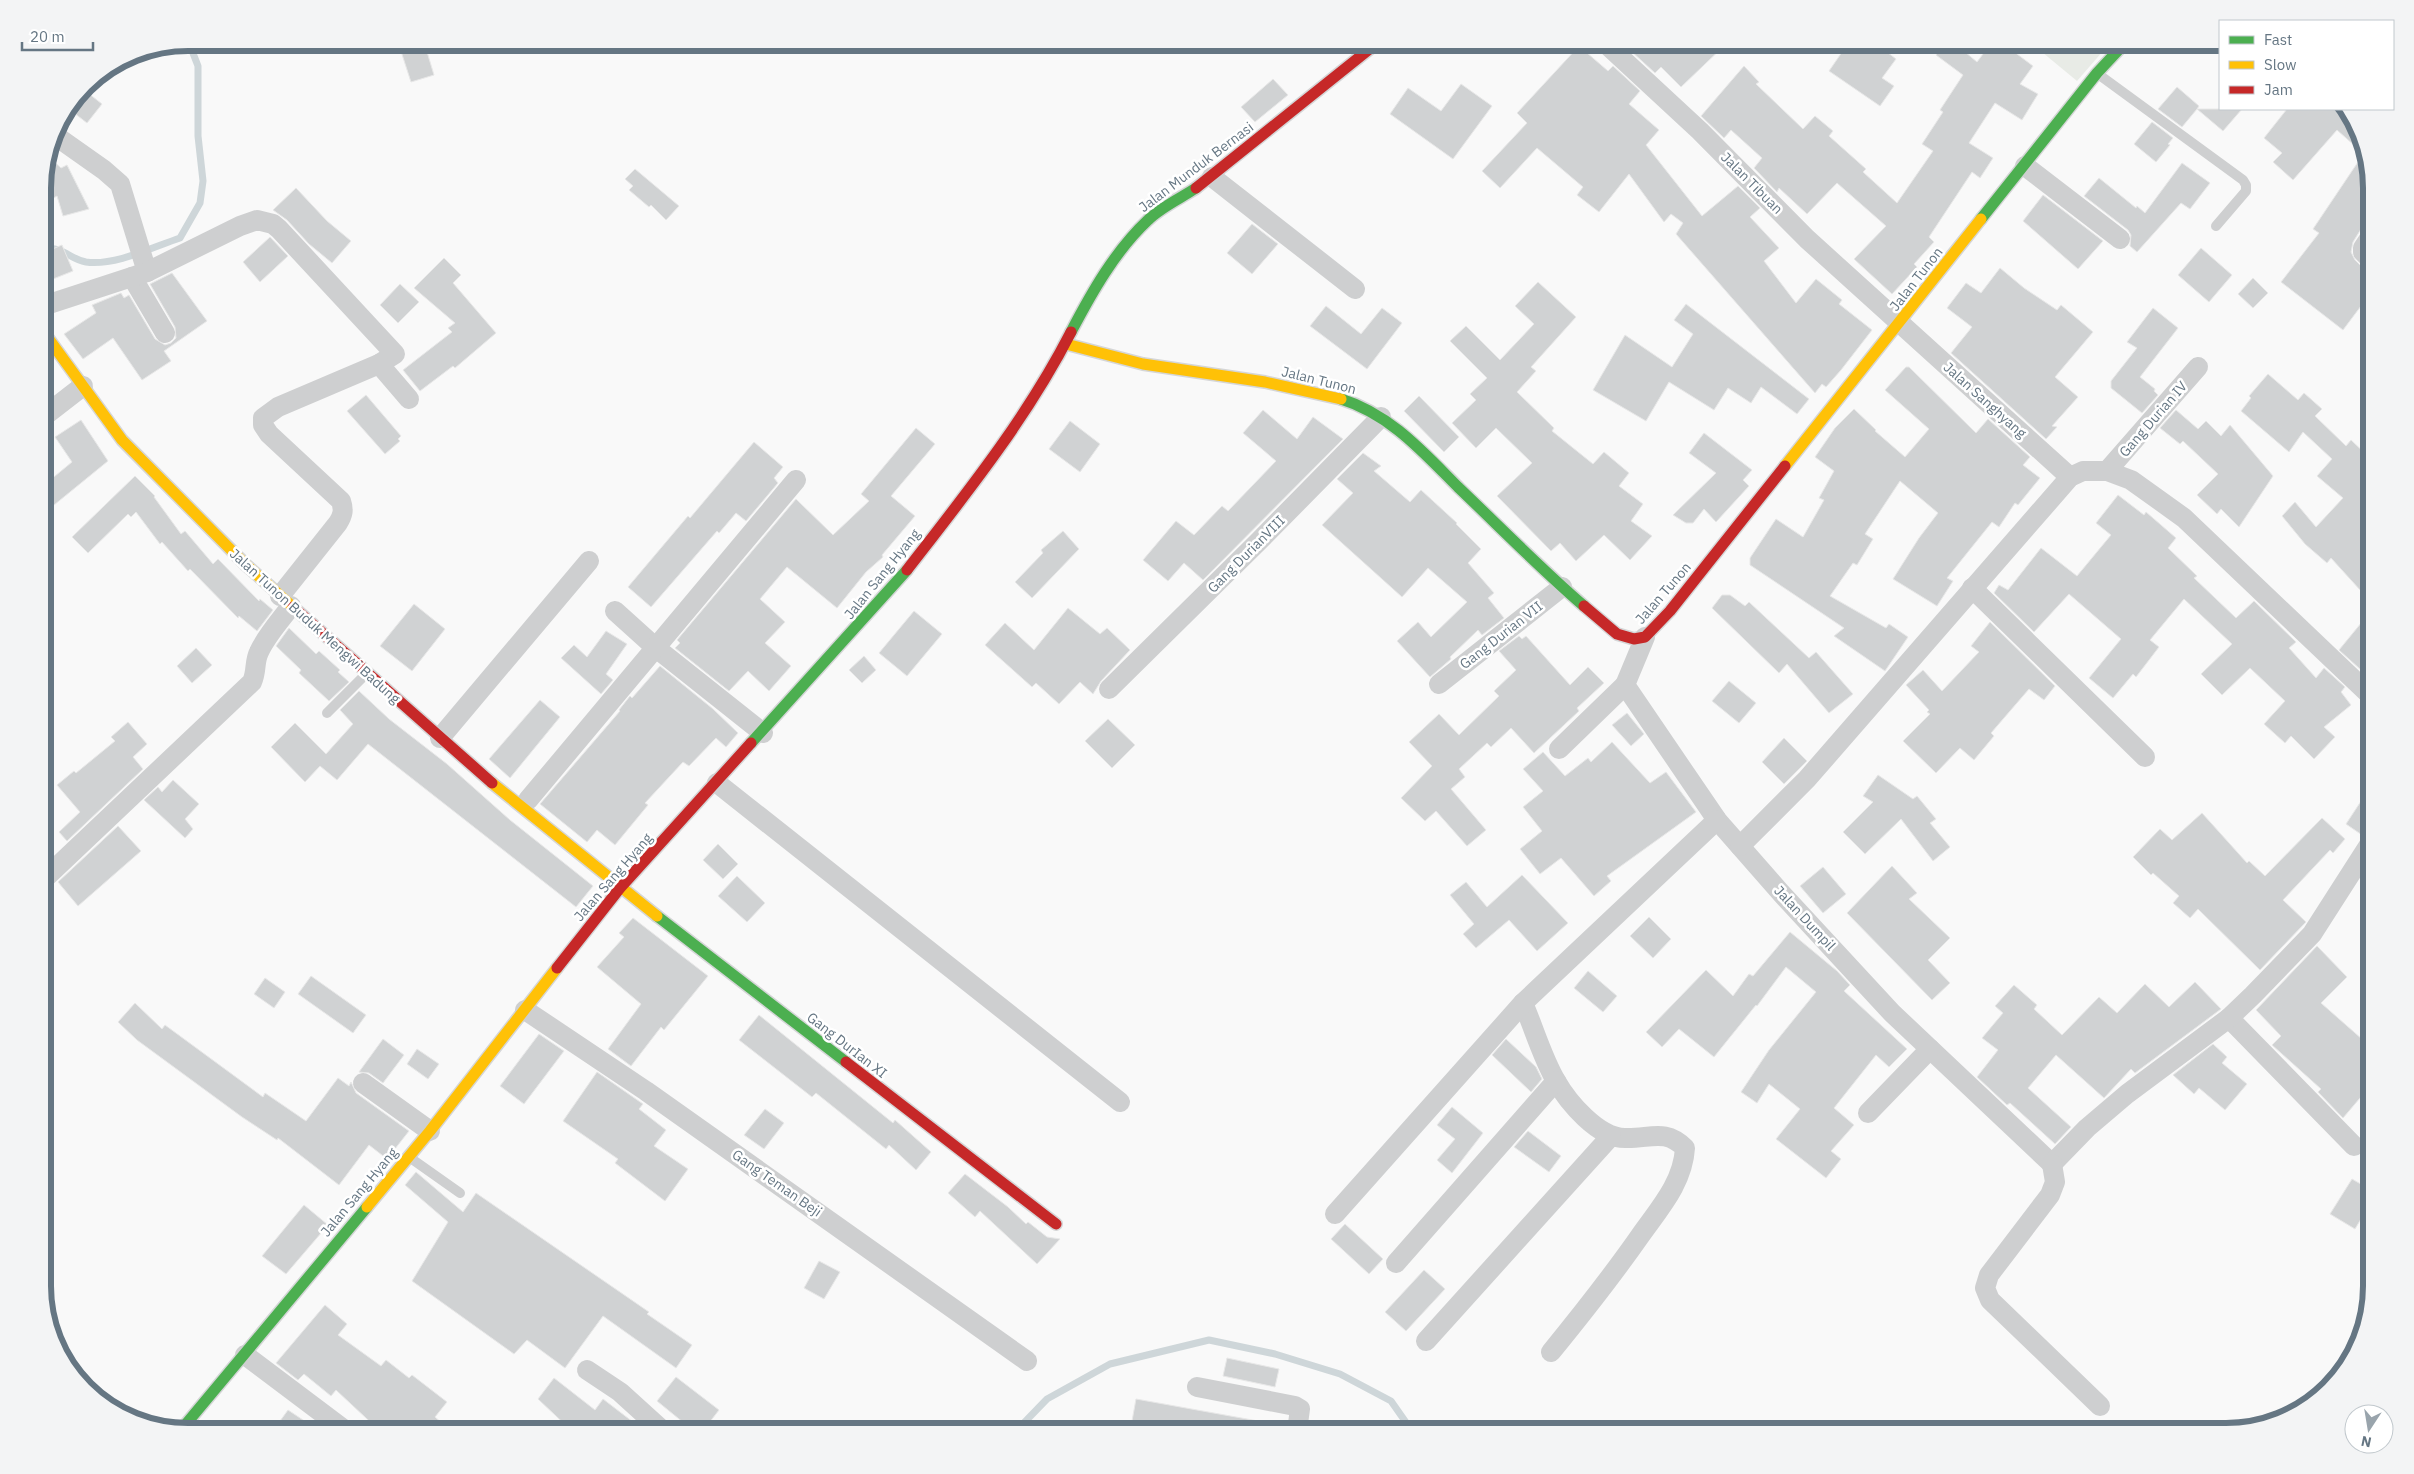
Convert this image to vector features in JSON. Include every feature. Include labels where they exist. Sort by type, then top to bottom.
[{"type":"street","name":"Jalan Munduk Bernasi","points":[[1066,344],[1092,292],[1128,242],[1149,219],[1212,177],[1365,51]]},
{"type":"street","name":"Jalan Tibuan","points":[[1615,51],[1700,131],[1806,239],[1900,323]]},
{"type":"street","name":"Jalan Tunon","points":[[1066,344],[1143,364],[1265,382],[1328,395],[1360,405],[1381,417],[1412,442],[1562,587],[1617,634],[1634,639],[1645,637],[1670,611],[2097,73],[2117,51]]},
{"type":"street","points":[[61,139],[104,170],[120,184],[140,270],[165,333]]},
{"type":"street","points":[[2025,166],[2120,239]]},
{"type":"street","points":[[1212,177],[1356,289]]},
{"type":"street","points":[[52,303],[140,270],[257,220],[273,224],[395,354],[378,364],[278,407],[263,418],[263,425],[270,434],[341,501],[343,508],[342,516],[285,601],[260,649],[256,659],[257,672],[252,682],[52,871]]},
{"type":"street","name":"Jalan Sanghyang","points":[[1900,323],[2070,477]]},
{"type":"street","name":"Jalan Tunon Buduk Mengwi Badung","points":[[52,343],[122,440],[246,565],[520,808],[620,888]]},
{"type":"street","name":"Jalan Sang Hyang","points":[[188,1423],[430,1131],[620,888],[718,783],[898,582],[984,470],[1053,367],[1066,344]]},
{"type":"street","points":[[378,364],[409,399]]},
{"type":"street","name":"Gang Durian IV","points":[[2107,471],[2198,367]]},
{"type":"street","points":[[52,410],[83,386]]},
{"type":"street","name":"Gang DurianVIII","points":[[1109,689],[1251,550],[1381,417]]},
{"type":"street","points":[[1740,846],[1807,779],[2070,477],[2082,471],[2107,471],[2131,480],[2184,518],[2362,688]]},
{"type":"street","points":[[528,800],[796,480]]},
{"type":"street","points":[[440,738],[589,561]]},
{"type":"street","name":"Gang Durian VII","points":[[1439,684],[1562,587]]},
{"type":"street","points":[[1972,588],[2145,757]]},
{"type":"street","points":[[615,611],[656,648],[763,733]]},
{"type":"street","points":[[1559,749],[1625,685],[1645,637]]},
{"type":"street","name":"Jalan Dumpil","points":[[1625,685],[1717,820],[1740,846],[1886,1006],[2052,1164]]},
{"type":"street","points":[[718,783],[1120,1102]]},
{"type":"street","points":[[1335,1214],[1524,1003],[1717,820]]},
{"type":"street","points":[[2100,1406],[1990,1300],[1985,1288],[1989,1275],[2050,1195],[2055,1182],[2052,1164],[2087,1128],[2127,1094],[2229,1018],[2312,934],[2363,855]]},
{"type":"street","name":"Gang DurIan XI","points":[[620,888],[1056,1224]]},
{"type":"street","points":[[1524,1003],[1556,1081],[1586,1118],[1611,1136],[1623,1139],[1666,1135],[1686,1148],[1684,1160],[1674,1188],[1611,1277],[1551,1352]]},
{"type":"street","name":"Gang Teman Beji","points":[[525,1010],[646,1091],[1027,1360]]},
{"type":"street","points":[[2229,1018],[2354,1146]]},
{"type":"street","points":[[1868,1113],[1930,1049]]},
{"type":"street","points":[[1396,1263],[1556,1081]]},
{"type":"street","points":[[363,1083],[430,1131]]},
{"type":"street","points":[[1426,1340],[1611,1136]]},
{"type":"street","points":[[245,1355],[334,1423]]},
{"type":"street","points":[[587,1370],[620,1392],[654,1423]]},
{"type":"street","points":[[1197,1386],[1295,1406],[1300,1409],[1301,1413],[1299,1423]]},
{"type":"lane","points":[[2097,73],[2243,180],[2246,185],[2243,196],[2216,226]]},
{"type":"lane","points":[[327,713],[367,674]]},
{"type":"lane","points":[[408,1157],[460,1193]]},
{"type":"shaded area","points":[[2041,51],[2103,51],[2077,81]]},
{"type":"building","points":[[1574,51],[1585,51],[1608,71],[1613,66],[1640,91],[1629,104],[1659,130],[1646,145],[1702,216],[1738,186],[1760,208],[1750,217],[1779,248],[1764,261],[1796,303],[1816,279],[1842,300],[1839,304],[1872,330],[1826,387],[1822,384],[1815,393],[1676,234],[1683,223],[1671,214],[1664,222],[1629,174],[1599,212],[1577,195],[1583,187],[1537,148],[1500,188],[1482,171],[1527,123],[1517,113]]},
{"type":"building","points":[[1631,51],[1718,51],[1681,87],[1661,67],[1655,73]]},
{"type":"building","points":[[1843,51],[1886,51],[1896,59],[1882,78],[1894,86],[1880,106],[1829,71]]},
{"type":"building","points":[[1939,51],[1964,51],[1977,62],[1985,51],[2013,51],[2033,66],[2020,84],[2038,94],[2022,120],[1995,103],[1969,143],[1993,158],[1980,178],[1972,172],[1929,237],[1934,242],[1914,264],[1917,267],[1892,294],[1854,259],[1886,226],[1837,183],[1807,214],[1779,188],[1777,192],[1754,168],[1762,158],[1731,130],[1724,138],[1701,116],[1744,66],[1759,82],[1756,84],[1803,129],[1815,116],[1833,131],[1829,136],[1866,169],[1863,172],[1897,203],[1933,151],[1922,144],[1943,112],[1940,110],[1963,75],[1936,55]]},
{"type":"building","points":[[401,52],[427,52],[434,75],[411,82]]},
{"type":"building","points":[[1273,79],[1288,95],[1255,122],[1241,107]]},
{"type":"building","points":[[1461,84],[1492,106],[1453,159],[1390,114],[1408,88],[1441,111]]},
{"type":"building","points":[[2177,87],[2199,106],[2182,127],[2158,109]]},
{"type":"building","points":[[89,94],[102,104],[87,123],[74,113]]},
{"type":"building","points":[[2197,109],[2241,110],[2223,131]]},
{"type":"building","points":[[2286,110],[2337,110],[2356,147],[2337,130],[2293,180],[2273,162],[2282,153],[2264,138]]},
{"type":"building","points":[[2152,122],[2173,138],[2168,144],[2170,145],[2156,162],[2134,144]]},
{"type":"building","points":[[54,162],[61,168],[67,165],[89,209],[63,216],[57,196],[52,199]]},
{"type":"building","points":[[2358,162],[2362,170],[2362,228],[2353,242],[2351,252],[2355,260],[2362,267],[2362,307],[2343,330],[2281,282],[2319,233],[2313,229]]},
{"type":"building","points":[[2182,163],[2210,183],[2190,209],[2181,203],[2137,252],[2130,246],[2131,235],[2128,230],[2084,196],[2099,178],[2145,213]]},
{"type":"building","points":[[635,169],[679,206],[666,220],[651,205],[649,207],[629,190],[633,186],[625,179]]},
{"type":"building","points":[[296,188],[327,221],[351,241],[332,263],[309,244],[287,220],[273,210]]},
{"type":"building","points":[[2043,195],[2103,241],[2078,269],[2023,221]]},
{"type":"building","points":[[1252,224],[1278,244],[1252,274],[1227,253]]},
{"type":"building","points":[[270,237],[288,256],[260,282],[243,262]]},
{"type":"building","points":[[62,245],[73,271],[52,279],[52,249]]},
{"type":"building","points":[[2201,248],[2232,275],[2209,302],[2178,275]]},
{"type":"building","points":[[444,258],[461,275],[453,283],[496,333],[455,368],[453,366],[420,391],[403,370],[452,332],[448,328],[455,323],[414,288]]},
{"type":"building","points":[[2000,268],[2024,288],[2057,310],[2061,305],[2093,332],[2055,377],[2078,397],[2052,426],[2057,427],[2046,439],[1951,353],[1972,327],[1947,308],[1966,283],[1981,293]]},
{"type":"building","points":[[172,273],[207,321],[164,351],[171,361],[142,380],[113,338],[83,359],[64,334],[96,313],[92,305],[121,293],[124,298],[129,295],[155,339],[165,345],[171,343],[176,338],[175,327],[150,284]]},
{"type":"building","points":[[2253,278],[2268,293],[2253,308],[2238,294]]},
{"type":"building","points":[[1538,282],[1576,317],[1531,367],[1536,371],[1517,392],[1554,428],[1552,431],[1593,464],[1604,452],[1629,473],[1619,486],[1643,504],[1631,521],[1652,536],[1630,560],[1604,535],[1576,561],[1560,543],[1551,551],[1497,496],[1532,463],[1496,428],[1476,448],[1452,423],[1476,400],[1470,394],[1487,378],[1450,341],[1466,326],[1500,360],[1534,324],[1515,306]]},
{"type":"building","points":[[400,284],[419,302],[398,323],[380,305]]},
{"type":"building","points":[[1686,304],[1809,399],[1797,414],[1761,387],[1751,403],[1728,388],[1714,410],[1669,382],[1646,421],[1593,390],[1625,335],[1672,367],[1693,334],[1674,320]]},
{"type":"building","points":[[1326,306],[1361,334],[1382,308],[1402,323],[1367,369],[1310,326]]},
{"type":"building","points":[[2153,308],[2178,328],[2140,377],[2155,389],[2154,391],[2158,395],[2142,413],[2111,388],[2111,381],[2137,348],[2127,342]]},
{"type":"building","points":[[1906,367],[1909,367],[1976,433],[1988,419],[2030,457],[2023,465],[2040,478],[2018,505],[2015,503],[1999,527],[1992,522],[1947,578],[1953,581],[1937,606],[1893,579],[1919,538],[1938,513],[1900,481],[1865,534],[1873,539],[1857,565],[1853,563],[1830,596],[1886,628],[1889,624],[1908,637],[1885,671],[1834,636],[1844,628],[1750,565],[1750,558],[1776,519],[1803,537],[1824,500],[1819,498],[1834,471],[1815,457],[1835,428],[1854,409],[1875,431],[1905,457],[1929,429],[1885,390]]},
{"type":"building","points":[[2268,374],[2298,400],[2304,393],[2322,409],[2315,416],[2346,446],[2351,440],[2362,451],[2362,593],[2331,558],[2327,563],[2305,544],[2282,516],[2295,502],[2316,527],[2343,498],[2317,476],[2332,459],[2303,432],[2289,452],[2241,411],[2251,398],[2249,396]]},
{"type":"building","points":[[366,395],[401,436],[398,439],[400,441],[385,454],[347,411]]},
{"type":"building","points":[[1419,396],[1459,437],[1444,452],[1404,411]]},
{"type":"building","points":[[1263,410],[1297,439],[1313,417],[1343,439],[1203,580],[1184,563],[1168,581],[1143,560],[1176,521],[1194,535],[1222,506],[1228,511],[1276,461],[1243,433]]},
{"type":"building","points":[[2176,410],[2198,429],[2206,421],[2221,436],[2230,425],[2273,476],[2239,527],[2221,509],[2217,514],[2197,495],[2218,474],[2183,441],[2180,444],[2160,428]]},
{"type":"building","points":[[81,420],[108,461],[52,507],[52,479],[72,462],[55,437]]},
{"type":"building","points":[[1070,421],[1100,444],[1080,472],[1049,449]]},
{"type":"building","points":[[916,428],[935,444],[891,496],[915,516],[882,555],[883,557],[866,572],[837,608],[787,567],[760,599],[785,622],[765,643],[791,666],[769,691],[748,671],[729,691],[675,648],[680,643],[677,640],[796,499],[833,535],[869,501],[861,494]]},
{"type":"building","points":[[1704,433],[1752,470],[1743,480],[1749,486],[1716,522],[1704,509],[1693,523],[1686,523],[1673,515],[1716,473],[1689,453]]},
{"type":"building","points":[[754,442],[783,467],[774,478],[778,483],[746,521],[736,513],[719,533],[717,531],[651,607],[628,587],[688,516],[690,518]]},
{"type":"building","points":[[1363,453],[1381,466],[1374,471],[1410,502],[1421,490],[1457,523],[1481,549],[1468,563],[1494,593],[1488,598],[1504,618],[1482,635],[1478,630],[1450,657],[1451,659],[1430,677],[1397,641],[1418,622],[1431,637],[1467,602],[1428,568],[1402,597],[1322,525],[1353,493],[1337,479]]},
{"type":"building","points":[[135,476],[155,496],[181,534],[185,531],[213,564],[218,559],[259,601],[260,599],[273,610],[257,631],[239,616],[238,618],[190,569],[188,571],[162,542],[160,544],[136,512],[131,517],[128,514],[88,553],[72,537]]},
{"type":"building","points":[[2118,495],[2144,515],[2146,512],[2176,538],[2168,548],[2197,576],[2194,578],[2236,618],[2254,601],[2296,642],[2289,648],[2316,678],[2324,668],[2345,687],[2341,692],[2351,705],[2324,727],[2335,737],[2314,759],[2291,736],[2285,743],[2264,724],[2285,701],[2250,668],[2222,695],[2201,674],[2232,644],[2184,599],[2150,640],[2159,647],[2136,677],[2133,674],[2113,698],[2089,678],[2121,639],[2069,594],[2034,632],[1994,593],[1999,585],[2008,590],[2041,548],[2077,576],[2111,535],[2096,523]]},
{"type":"building","points":[[1063,531],[1079,549],[1032,598],[1015,582],[1043,553],[1041,550]]},
{"type":"building","points":[[1722,595],[1730,595],[1745,606],[1749,602],[1809,658],[1816,652],[1853,694],[1829,713],[1787,664],[1779,673],[1712,608]]},
{"type":"building","points":[[414,604],[445,629],[412,671],[380,646]]},
{"type":"building","points":[[1068,608],[1100,634],[1107,628],[1130,650],[1101,681],[1093,694],[1080,682],[1059,704],[1036,683],[1032,687],[985,645],[1005,623],[1034,650]]},
{"type":"building","points":[[914,611],[942,634],[907,676],[879,653]]},
{"type":"building","points":[[2362,621],[2362,666],[2360,669],[2339,650]]},
{"type":"building","points":[[1990,622],[2055,686],[2044,700],[2029,689],[1991,733],[1994,736],[1974,760],[1960,748],[1936,773],[1903,741],[1930,714],[1927,712],[1929,710],[1906,685],[1923,670],[1942,691],[1979,652],[1971,646]]},
{"type":"building","points":[[289,628],[316,654],[319,651],[340,670],[338,672],[349,682],[329,701],[299,673],[301,670],[276,646]]},
{"type":"building","points":[[606,631],[627,644],[606,674],[613,680],[601,694],[561,658],[574,645],[587,657]]},
{"type":"building","points":[[1519,636],[1522,639],[1526,636],[1570,685],[1588,667],[1604,683],[1577,708],[1579,711],[1534,753],[1511,728],[1491,747],[1487,743],[1459,769],[1465,777],[1451,789],[1486,830],[1467,846],[1436,811],[1425,821],[1401,798],[1432,766],[1409,742],[1439,714],[1459,735],[1499,696],[1494,691],[1516,670],[1499,651]]},
{"type":"building","points":[[196,648],[212,665],[192,683],[177,666]]},
{"type":"building","points":[[864,656],[876,670],[862,683],[849,670]]},
{"type":"building","points":[[660,666],[713,709],[738,733],[726,747],[716,738],[689,766],[683,762],[645,803],[648,805],[615,845],[597,830],[587,842],[540,804],[620,711],[630,696],[632,698]]},
{"type":"building","points":[[1729,681],[1756,703],[1739,723],[1712,701]]},
{"type":"building","points":[[359,691],[389,719],[447,764],[510,820],[593,886],[576,907],[368,744],[337,780],[320,766],[305,782],[271,747],[295,723],[326,754],[353,724],[340,710]]},
{"type":"building","points":[[540,700],[560,717],[510,778],[489,759]]},
{"type":"building","points":[[1627,713],[1644,734],[1631,746],[1612,725]]},
{"type":"building","points":[[1108,719],[1135,745],[1112,768],[1085,741]]},
{"type":"building","points":[[128,722],[147,744],[133,757],[143,769],[67,841],[59,832],[80,812],[57,785],[74,771],[76,773],[115,741],[111,737]]},
{"type":"building","points":[[1784,738],[1807,761],[1784,784],[1762,762]]},
{"type":"building","points":[[1612,742],[1650,783],[1666,772],[1696,812],[1607,876],[1611,881],[1594,896],[1561,858],[1540,874],[1520,849],[1542,831],[1523,807],[1543,791],[1523,769],[1543,752],[1565,776],[1588,758],[1591,762]]},
{"type":"building","points":[[1878,775],[1913,799],[1917,796],[1936,819],[1930,823],[1950,847],[1933,861],[1901,819],[1865,854],[1843,832],[1873,802],[1863,796]]},
{"type":"building","points":[[173,780],[199,804],[185,819],[193,829],[185,838],[144,800],[158,787],[162,792]]},
{"type":"building","points":[[2363,799],[2363,834],[2346,824]]},
{"type":"building","points":[[2202,813],[2247,863],[2249,861],[2265,876],[2322,818],[2345,839],[2333,853],[2330,850],[2283,900],[2306,922],[2260,970],[2198,909],[2190,918],[2173,903],[2179,896],[2153,873],[2151,875],[2133,857],[2160,829],[2172,840]]},
{"type":"building","points":[[118,826],[141,851],[78,906],[58,882]]},
{"type":"building","points":[[718,844],[738,864],[723,879],[703,860]]},
{"type":"building","points":[[1892,866],[1917,893],[1909,899],[1950,938],[1928,960],[1950,983],[1932,1000],[1847,913]]},
{"type":"building","points":[[1823,867],[1846,894],[1823,913],[1800,886]]},
{"type":"building","points":[[1522,875],[1568,923],[1537,951],[1509,920],[1476,948],[1463,934],[1474,924],[1450,895],[1466,882],[1487,907]]},
{"type":"building","points":[[737,876],[765,903],[747,922],[718,896]]},
{"type":"building","points":[[1649,917],[1671,939],[1653,958],[1630,936]]},
{"type":"building","points":[[633,918],[708,976],[664,1030],[661,1027],[631,1066],[608,1049],[641,1004],[597,967],[624,937],[619,933]]},
{"type":"building","points":[[1790,932],[1837,971],[1850,985],[1844,991],[1907,1049],[1889,1067],[1876,1055],[1834,1108],[1854,1125],[1831,1151],[1841,1159],[1826,1178],[1776,1139],[1800,1109],[1769,1084],[1757,1103],[1741,1092],[1769,1050],[1816,992],[1786,967],[1757,1006],[1714,1057],[1679,1029],[1662,1047],[1646,1032],[1706,970],[1733,996],[1749,974],[1753,976]]},
{"type":"building","points":[[2317,946],[2347,977],[2321,1003],[2363,1040],[2363,1095],[2343,1118],[2318,1092],[2321,1089],[2272,1045],[2281,1036],[2256,1010]]},
{"type":"building","points":[[1588,971],[1617,996],[1603,1012],[1574,988]]},
{"type":"building","points":[[311,976],[366,1015],[353,1033],[298,994]]},
{"type":"building","points":[[265,978],[285,992],[274,1008],[254,994]]},
{"type":"building","points":[[2195,982],[2221,1009],[2135,1073],[2131,1069],[2104,1098],[2056,1055],[2028,1088],[2071,1127],[2055,1144],[2010,1103],[2007,1105],[1977,1077],[1998,1050],[1982,1038],[2003,1013],[1995,1006],[2014,985],[2037,1005],[2034,1009],[2062,1035],[2099,997],[2117,1013],[2145,984],[2169,1007]]},
{"type":"building","points":[[135,1003],[162,1029],[165,1025],[263,1097],[265,1093],[306,1121],[338,1078],[349,1086],[351,1082],[356,1093],[409,1131],[387,1159],[369,1145],[339,1185],[278,1138],[277,1140],[242,1117],[137,1040],[118,1022]]},
{"type":"building","points":[[759,1015],[893,1123],[895,1120],[931,1152],[916,1170],[889,1145],[886,1149],[816,1093],[812,1097],[739,1040]]},
{"type":"building","points":[[539,1034],[564,1051],[524,1104],[500,1086]]},
{"type":"building","points":[[383,1039],[404,1055],[383,1083],[369,1073],[359,1072]]},
{"type":"building","points":[[1506,1039],[1536,1067],[1542,1079],[1531,1092],[1492,1055]]},
{"type":"building","points":[[2213,1044],[2227,1057],[2222,1063],[2247,1084],[2225,1110],[2199,1088],[2194,1094],[2173,1075]]},
{"type":"building","points":[[417,1049],[439,1064],[428,1079],[407,1064]]},
{"type":"building","points":[[597,1072],[643,1104],[639,1109],[666,1130],[654,1146],[688,1169],[665,1201],[615,1163],[618,1159],[563,1121]]},
{"type":"building","points":[[1452,1107],[1483,1133],[1452,1173],[1437,1160],[1455,1139],[1437,1125]]},
{"type":"building","points":[[765,1109],[784,1123],[764,1149],[744,1135]]},
{"type":"building","points":[[1528,1131],[1561,1156],[1549,1172],[1514,1147]]},
{"type":"building","points":[[416,1172],[463,1212],[476,1193],[649,1312],[647,1314],[692,1345],[676,1368],[603,1316],[565,1368],[527,1340],[514,1354],[412,1281],[448,1222],[405,1185]]},
{"type":"building","points":[[965,1174],[1008,1207],[1026,1224],[1028,1222],[1047,1237],[1060,1239],[1037,1264],[980,1211],[975,1217],[948,1193]]},
{"type":"building","points":[[2352,1179],[2363,1185],[2363,1216],[2355,1229],[2330,1214]]},
{"type":"building","points":[[304,1205],[328,1225],[286,1274],[262,1256]]},
{"type":"building","points":[[1345,1224],[1383,1259],[1369,1274],[1331,1239]]},
{"type":"building","points":[[819,1261],[840,1272],[824,1299],[804,1288]]},
{"type":"building","points":[[1424,1270],[1445,1289],[1406,1331],[1385,1312]]},
{"type":"building","points":[[325,1305],[347,1324],[338,1335],[381,1366],[386,1360],[409,1378],[412,1375],[447,1402],[435,1417],[442,1423],[371,1423],[336,1390],[331,1396],[304,1374],[298,1380],[276,1363]]},
{"type":"building","points":[[1227,1358],[1279,1369],[1275,1387],[1223,1376]]},
{"type":"building","points":[[676,1377],[719,1410],[709,1423],[684,1423],[657,1401]]},
{"type":"building","points":[[554,1378],[595,1410],[603,1399],[634,1423],[563,1423],[538,1399]]},
{"type":"building","points":[[1136,1399],[1258,1421],[1258,1423],[1132,1423]]},
{"type":"building","points":[[288,1410],[308,1423],[279,1423]]},
{"type":"waterway","points":[[52,248],[86,262],[97,262],[121,259],[180,238],[200,203],[203,181],[198,136],[198,66],[193,52]]},
{"type":"waterway","points":[[1024,1423],[1047,1399],[1110,1364],[1209,1340],[1275,1354],[1340,1374],[1391,1401],[1406,1423]]},
{"type":"traffic: fast","points":[[1981,219],[2097,73],[2117,51]]},
{"type":"traffic: fast","points":[[1071,332],[1105,273],[1136,232],[1159,211],[1196,188]]},
{"type":"traffic: fast","points":[[1341,399],[1375,414],[1405,436],[1584,606]]},
{"type":"traffic: fast","points":[[751,743],[907,570]]},
{"type":"traffic: fast","points":[[657,916],[846,1062]]},
{"type":"traffic: fast","points":[[187,1423],[367,1207]]},
{"type":"traffic: slow","points":[[1785,466],[1981,219]]},
{"type":"traffic: slow","points":[[52,343],[122,440],[246,565],[293,607]]},
{"type":"traffic: slow","points":[[1066,344],[1143,364],[1265,382],[1341,399]]},
{"type":"traffic: slow","points":[[492,783],[657,916]]},
{"type":"traffic: slow","points":[[367,1207],[430,1131],[557,968]]},
{"type":"traffic: jam","points":[[1196,188],[1366,51]]},
{"type":"traffic: jam","points":[[907,570],[995,455],[1035,395],[1071,332]]},
{"type":"traffic: jam","points":[[1584,606],[1617,634],[1634,639],[1645,637],[1670,611],[1785,466]]},
{"type":"traffic: jam","points":[[293,607],[492,783]]},
{"type":"traffic: jam","points":[[557,968],[620,888],[751,743]]},
{"type":"traffic: jam","points":[[846,1062],[1056,1224]]}]
